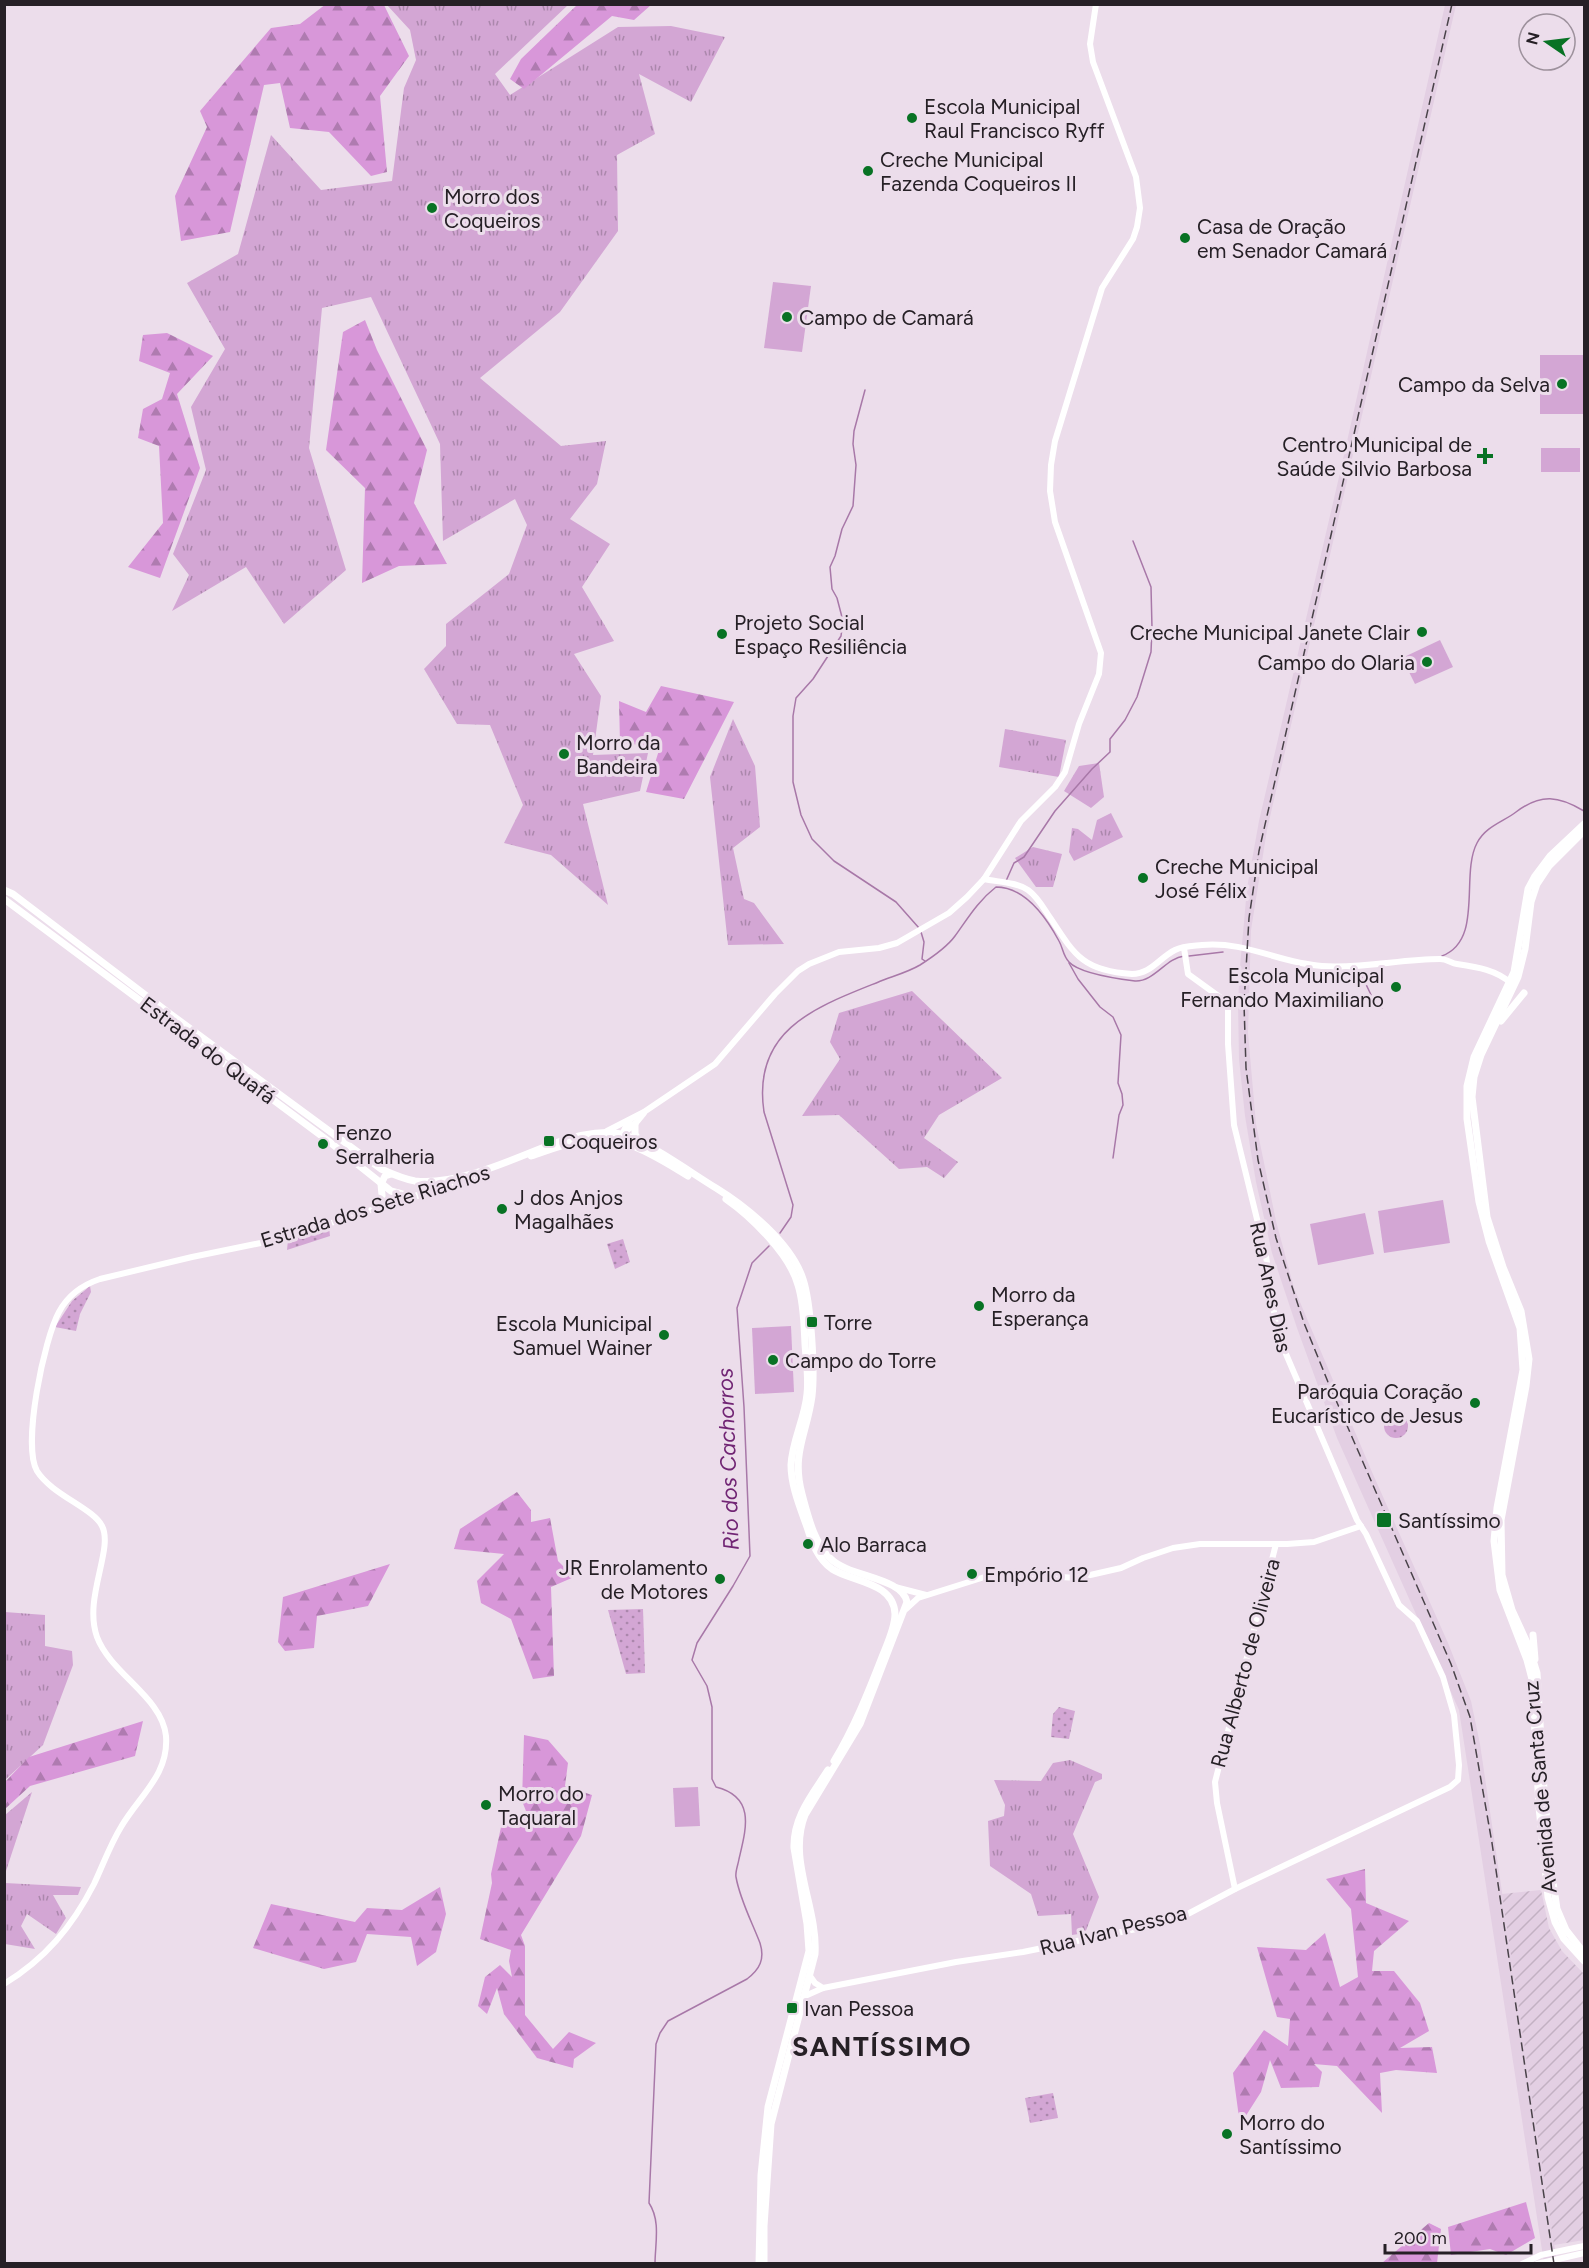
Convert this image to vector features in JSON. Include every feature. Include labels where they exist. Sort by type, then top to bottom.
[{"type":"main road","name":"Avenida de Santa Cruz","points":[[1584,824],[1550,856],[1528,889],[1512,984],[1478,1065],[1473,1086],[1472,1109],[1488,1217],[1503,1267],[1521,1311],[1528,1359],[1526,1386],[1503,1509],[1502,1575],[1512,1610],[1536,1667],[1544,1790],[1556,1901],[1566,1930],[1584,1953]]},
{"type":"main road","name":"Avenida de Santa Cruz","points":[[1584,831],[1549,866],[1537,884],[1529,913],[1522,963],[1474,1057],[1466,1096],[1467,1119],[1484,1223],[1520,1328],[1522,1349],[1521,1382],[1497,1508],[1495,1557],[1504,1604],[1527,1660],[1532,1679],[1543,1849],[1551,1908],[1564,1939],[1584,1961]]},
{"type":"main road","name":"Estrada do Quafá","points":[[4,890],[13,894],[369,1162],[391,1174]]},
{"type":"main road","name":"Estrada do Quafá","points":[[4,898],[318,1133],[381,1184],[394,1193],[413,1197]]},
{"type":"main road","points":[[1494,1030],[1524,993]]},
{"type":"main road","points":[[623,1134],[632,1123]]},
{"type":"main road","points":[[632,1123],[639,1141]]},
{"type":"main road","name":"Estrada dos Sete Riachos","points":[[391,1174],[422,1181],[448,1179],[573,1136],[597,1133],[623,1134]]},
{"type":"main road","points":[[623,1134],[639,1141],[737,1201],[799,1269],[806,1293],[813,1379],[811,1402],[799,1448],[797,1467],[802,1494],[813,1530],[820,1545],[836,1563],[849,1571],[895,1587],[905,1595],[907,1602],[906,1610],[860,1724],[805,1815],[800,1831],[799,1849],[815,1932],[814,1954],[771,2124],[764,2226],[764,2264]]},
{"type":"main road","points":[[623,1134],[629,1143],[733,1204],[771,1238],[794,1271],[802,1306],[808,1393],[791,1464],[794,1486],[806,1525],[818,1553],[827,1564],[846,1576],[875,1586],[886,1595],[894,1609],[892,1630],[851,1732],[803,1808],[795,1826],[794,1848],[807,1924],[809,1951],[768,2107],[761,2175],[759,2264]]},
{"type":"main road","name":"Estrada dos Sete Riachos","points":[[413,1197],[576,1142],[594,1138],[629,1143]]},
{"type":"main road","points":[[383,1206],[381,1184],[385,1176],[391,1174]]},
{"type":"main road","points":[[421,1194],[422,1181]]},
{"type":"main road","points":[[886,1595],[895,1587]]},
{"type":"main road","points":[[894,1609],[906,1610]]},
{"type":"main road","points":[[1533,1635],[1536,1667]]},
{"type":"street","points":[[597,1133],[632,1123],[644,1112],[715,1064],[775,994],[798,971],[809,964],[839,952],[891,945],[921,930],[957,907],[984,879],[1021,820],[1055,787],[1065,772],[1079,724],[1096,684],[1101,659],[1098,643],[1058,536],[1050,491],[1051,465],[1055,441],[1093,314],[1106,280],[1133,239],[1140,208],[1136,177],[1093,62],[1090,44],[1096,4]]},
{"type":"street","points":[[984,879],[1023,887],[1037,899],[1074,953],[1090,965],[1128,973],[1142,974],[1173,951],[1184,951],[1205,945],[1236,946],[1258,950],[1288,960],[1323,966],[1375,966],[1447,960],[1455,964],[1493,972],[1512,984]]},
{"type":"street","name":"Rua Anes Dias","points":[[1184,951],[1188,974],[1228,1003],[1228,1044],[1234,1125],[1266,1256],[1277,1333],[1293,1374],[1396,1600],[1401,1608],[1412,1615],[1417,1622],[1443,1677],[1454,1715],[1459,1775],[1456,1784],[1450,1787]]},
{"type":"street","points":[[615,1140],[623,1134]]},
{"type":"street","name":"Estrada dos Sete Riachos","points":[[4,1984],[44,1955],[68,1928],[93,1885],[120,1828],[158,1777],[165,1750],[164,1728],[157,1711],[111,1660],[97,1636],[92,1608],[105,1541],[103,1528],[98,1520],[51,1487],[33,1462],[31,1430],[34,1409],[50,1334],[59,1312],[71,1295],[100,1279],[173,1260],[285,1239],[413,1197]]},
{"type":"street","points":[[906,1610],[911,1603],[927,1595],[991,1575],[1087,1577],[1121,1568],[1180,1546],[1314,1542],[1361,1526]]},
{"type":"street","name":"Rua Alberto de Oliveira","points":[[1235,1889],[1217,1803],[1215,1782],[1276,1544]]},
{"type":"street","points":[[895,1587],[927,1595]]},
{"type":"street","name":"Rua Ivan Pessoa","points":[[805,1996],[823,1988],[956,1962],[1023,1952],[1146,1927],[1184,1916],[1235,1889],[1450,1787]]},
{"type":"street","points":[[810,1976],[823,1988]]},
{"type":"street","points":[[1522,2264],[1541,2255],[1584,2246]]},
{"type":"street","points":[[1537,2264],[1584,2253]]},
{"type":"shaded area","points":[[1445,5],[1456,5],[1267,830],[1251,930],[1248,1033],[1256,1124],[1276,1221],[1294,1288],[1471,1701],[1480,1744],[1557,2263],[1544,2263],[1459,1710],[1337,1438],[1297,1328],[1272,1253],[1256,1182],[1245,1116],[1239,1059],[1240,967],[1247,888],[1259,821]]},
{"type":"shaded area","points":[[1541,1890],[1549,1928],[1562,1951],[1584,1974],[1584,2240],[1554,2245],[1502,1894]]},
{"type":"green space","points":[[326,4],[384,5],[409,56],[380,96],[387,172],[371,176],[329,132],[290,128],[280,83],[264,85],[230,232],[181,241],[175,196],[207,127],[200,111],[271,28],[300,24]]},
{"type":"green space","points":[[387,5],[568,5],[495,74],[510,95],[618,27],[671,26],[725,37],[691,102],[639,74],[655,134],[617,155],[618,231],[560,312],[480,378],[561,446],[606,441],[597,484],[570,519],[610,544],[582,587],[614,641],[574,654],[601,696],[593,755],[648,753],[640,791],[583,804],[608,905],[551,855],[504,843],[523,805],[490,725],[457,724],[424,669],[446,646],[446,624],[509,574],[527,525],[515,499],[443,541],[440,444],[371,297],[322,308],[309,448],[346,570],[284,624],[246,567],[172,611],[189,575],[173,554],[206,470],[191,407],[225,349],[187,283],[238,254],[271,135],[321,190],[392,181],[404,88],[416,60],[410,30]]},
{"type":"green space","points":[[577,5],[651,5],[634,20],[612,16],[524,89],[510,79],[521,59]]},
{"type":"green space","name":"Campo de Camará","points":[[773,282],[811,286],[802,352],[764,348]]},
{"type":"green space","points":[[365,320],[377,350],[427,450],[414,503],[447,564],[399,566],[362,583],[365,488],[326,450],[343,332]]},
{"type":"green space","points":[[167,333],[213,356],[177,394],[200,468],[160,578],[128,567],[163,523],[159,446],[138,438],[143,409],[162,399],[170,373],[139,361],[143,335]]},
{"type":"green space","name":"Campo da Selva","points":[[1540,355],[1584,355],[1584,414],[1540,414]]},
{"type":"green space","points":[[1541,448],[1580,448],[1580,472],[1541,472]]},
{"type":"green space","name":"Campo do Olaria","points":[[1440,640],[1453,667],[1415,684],[1402,658]]},
{"type":"green space","points":[[661,686],[734,702],[684,799],[646,792],[660,747],[620,743],[619,701],[646,712]]},
{"type":"green space","points":[[733,719],[755,766],[760,827],[733,848],[744,899],[754,903],[784,944],[728,945],[710,777]]},
{"type":"green space","points":[[1005,729],[1066,740],[1059,777],[999,767]]},
{"type":"green space","points":[[1099,763],[1104,797],[1091,808],[1064,791],[1079,766]]},
{"type":"green space","points":[[1111,813],[1123,837],[1074,861],[1069,852],[1072,828],[1078,829],[1092,840],[1097,820]]},
{"type":"green space","points":[[1033,847],[1062,854],[1053,887],[1036,887],[1015,858]]},
{"type":"green space","points":[[912,991],[1002,1078],[939,1115],[924,1138],[958,1162],[944,1178],[927,1167],[899,1169],[839,1115],[802,1116],[840,1059],[830,1042],[839,1013]]},
{"type":"green space","points":[[1443,1200],[1450,1243],[1384,1253],[1378,1211]]},
{"type":"green space","points":[[1365,1213],[1374,1254],[1318,1265],[1310,1224]]},
{"type":"green space","points":[[329,1227],[330,1236],[287,1250],[288,1240]]},
{"type":"green space","points":[[623,1239],[630,1262],[615,1269],[607,1244]]},
{"type":"green space","points":[[90,1286],[91,1292],[80,1314],[76,1331],[55,1327],[72,1301]]},
{"type":"green space","name":"Campo do Torre","points":[[791,1326],[794,1392],[755,1394],[752,1328]]},
{"type":"green space","points":[[1396,1414],[1404,1418],[1408,1426],[1404,1434],[1396,1438],[1388,1434],[1384,1426],[1388,1418]]},
{"type":"green space","points":[[517,1492],[531,1510],[531,1522],[550,1518],[558,1561],[574,1577],[551,1587],[554,1676],[533,1679],[511,1619],[481,1603],[477,1581],[504,1554],[454,1549],[460,1529]]},
{"type":"green space","points":[[390,1564],[368,1606],[317,1616],[314,1648],[285,1651],[278,1642],[283,1597]]},
{"type":"green space","points":[[643,1609],[645,1673],[626,1674],[608,1610]]},
{"type":"green space","points":[[5,1612],[45,1615],[45,1646],[72,1651],[73,1665],[43,1745],[5,1780]]},
{"type":"green space","points":[[1059,1707],[1075,1711],[1069,1739],[1051,1737],[1053,1714]]},
{"type":"green space","points":[[143,1721],[135,1756],[30,1786],[5,1809],[5,1782],[29,1757]]},
{"type":"green space","points":[[524,1735],[548,1740],[568,1763],[565,1786],[592,1795],[581,1836],[521,1935],[525,1946],[525,2015],[553,2049],[569,2032],[596,2043],[574,2059],[573,2068],[537,2058],[504,2014],[497,1988],[487,2014],[478,2006],[485,1977],[500,1965],[512,1977],[509,1961],[511,1950],[480,1939],[501,1827],[528,1816],[522,1801]]},
{"type":"green space","points":[[1070,1760],[1102,1774],[1102,1779],[1095,1782],[1073,1834],[1099,1897],[1085,1933],[1072,1935],[1071,1914],[1038,1916],[1031,1894],[990,1866],[988,1821],[1004,1816],[1005,1805],[994,1780],[1041,1781],[1053,1763]]},
{"type":"green space","points":[[698,1787],[700,1826],[675,1827],[673,1788]]},
{"type":"green space","points":[[32,1792],[5,1874],[5,1815]]},
{"type":"green space","points":[[1365,1869],[1366,1903],[1409,1921],[1374,1951],[1372,1971],[1394,1971],[1420,2003],[1429,2031],[1400,2048],[1432,2047],[1437,2073],[1396,2070],[1380,2073],[1382,2113],[1337,2066],[1314,2064],[1322,2072],[1319,2087],[1281,2088],[1270,2060],[1261,2092],[1240,2125],[1233,2073],[1264,2030],[1288,2046],[1290,2019],[1277,2017],[1257,1947],[1306,1950],[1325,1933],[1340,1987],[1358,1977],[1351,1909],[1326,1879]]},
{"type":"green space","points":[[5,1883],[81,1887],[78,1895],[53,1895],[66,1918],[56,1934],[27,1914],[21,1926],[35,1949],[5,1944]]},
{"type":"green space","points":[[440,1887],[446,1914],[436,1952],[417,1966],[411,1937],[367,1934],[356,1962],[324,1969],[253,1948],[271,1904],[355,1922],[367,1908],[402,1910]]},
{"type":"green space","points":[[1053,2093],[1058,2118],[1030,2123],[1025,2098]]},
{"type":"green space","points":[[1526,2202],[1535,2238],[1506,2255],[1490,2249],[1451,2255],[1448,2227]]},
{"type":"green space","points":[[1429,2223],[1441,2229],[1437,2263],[1382,2263]]},
{"type":"waterway","points":[[865,390],[854,431],[856,465],[853,506],[842,529],[830,567],[832,589],[837,598],[843,621],[841,636],[813,679],[796,698],[793,716],[793,782],[801,815],[812,839],[834,861],[896,902],[919,928]]},
{"type":"waterway","points":[[1006,881],[1014,863],[1024,857],[1055,811],[1110,752],[1110,739],[1125,720],[1137,697],[1151,652],[1151,587],[1133,541]]},
{"type":"waterway","points":[[1442,956],[1455,948],[1463,936],[1469,906],[1472,856],[1485,832],[1525,806],[1542,799],[1566,802],[1584,811]]},
{"type":"waterway","name":"Rio dos Cachorros","points":[[780,1233],[791,1217],[793,1205],[764,1112],[763,1083],[769,1059],[780,1039],[796,1023],[838,999],[912,969],[929,959],[952,940],[979,904],[996,887],[1016,892],[1034,905],[1054,932],[1067,960],[1090,973],[1135,981],[1142,980],[1171,961],[1184,956]]},
{"type":"waterway","points":[[921,932],[924,942],[922,959],[925,961]]},
{"type":"waterway","name":"Rio dos Cachorros","points":[[1189,956],[1223,952]]},
{"type":"waterway","points":[[1069,963],[1078,979],[1100,1007],[1113,1017],[1121,1035],[1118,1083],[1123,1105],[1119,1115],[1113,1158]]},
{"type":"waterway","points":[[1361,974],[1374,1001],[1382,1008]]},
{"type":"waterway","name":"Rio dos Cachorros","points":[[655,2264],[656,2225],[649,2203],[656,2044],[668,2021],[747,1979],[762,1959],[760,1943],[743,1902],[736,1877],[745,1826],[743,1806],[729,1792],[716,1787],[712,1779],[712,1707],[707,1686],[692,1660],[697,1643],[750,1556],[744,1407],[737,1308],[752,1263],[769,1246]]},
{"type":"railway","points":[[1452,4],[1259,851],[1249,918],[1244,1004],[1246,1068],[1258,1160],[1276,1238],[1304,1323],[1451,1664],[1470,1717],[1492,1843],[1554,2264]]},
{"type":"place","name":"Escola Municipal Raul Francisco Ryff","points":[[912,118]]},
{"type":"place","name":"Creche Municipal Fazenda Coqueiros II","points":[[868,171]]},
{"type":"place","name":"Morro dos Coqueiros","points":[[432,208]]},
{"type":"place","name":"Casa de Oração em Senador Camará","points":[[1185,238]]},
{"type":"place","name":"Campo de Camará","points":[[787,317]]},
{"type":"place","name":"Campo da Selva","points":[[1562,384]]},
{"type":"place","name":"Centro Municipal de Saúde Silvio Barbosa","points":[[1485,456]]},
{"type":"place","name":"Creche Municipal Janete Clair","points":[[1422,632]]},
{"type":"place","name":"Projeto Social Espaço Resiliência","points":[[722,634]]},
{"type":"place","name":"Campo do Olaria","points":[[1427,662]]},
{"type":"place","name":"Morro da Bandeira","points":[[564,754]]},
{"type":"place","name":"Creche Municipal José Félix","points":[[1143,878]]},
{"type":"place","name":"Escola Municipal Fernando Maximiliano","points":[[1396,987]]},
{"type":"place","name":"Coqueiros","points":[[549,1141]]},
{"type":"place","name":"Fenzo Serralheria","points":[[323,1144]]},
{"type":"place","name":"J dos Anjos Magalhães","points":[[502,1209]]},
{"type":"place","name":"Morro da Esperança","points":[[979,1306]]},
{"type":"place","name":"Torre","points":[[812,1322]]},
{"type":"place","name":"Escola Municipal Samuel Wainer","points":[[664,1335]]},
{"type":"place","name":"Campo do Torre","points":[[773,1360]]},
{"type":"place","name":"Paróquia Coração Eucarístico de Jesus","points":[[1475,1403]]},
{"type":"place","name":"Santíssimo","points":[[1384,1520]]},
{"type":"place","name":"Alo Barraca","points":[[808,1544]]},
{"type":"place","name":"Empório 12","points":[[972,1574]]},
{"type":"place","name":"JR Enrolamento de Motores","points":[[720,1579]]},
{"type":"place","name":"Morro do Taquaral","points":[[486,1805]]},
{"type":"place","name":"Ivan Pessoa","points":[[792,2008]]},
{"type":"place","name":"Morro do Santíssimo","points":[[1227,2134]]},
{"type":"district","name":"SANTÍSSIMO","points":[[882,2046]]}]
